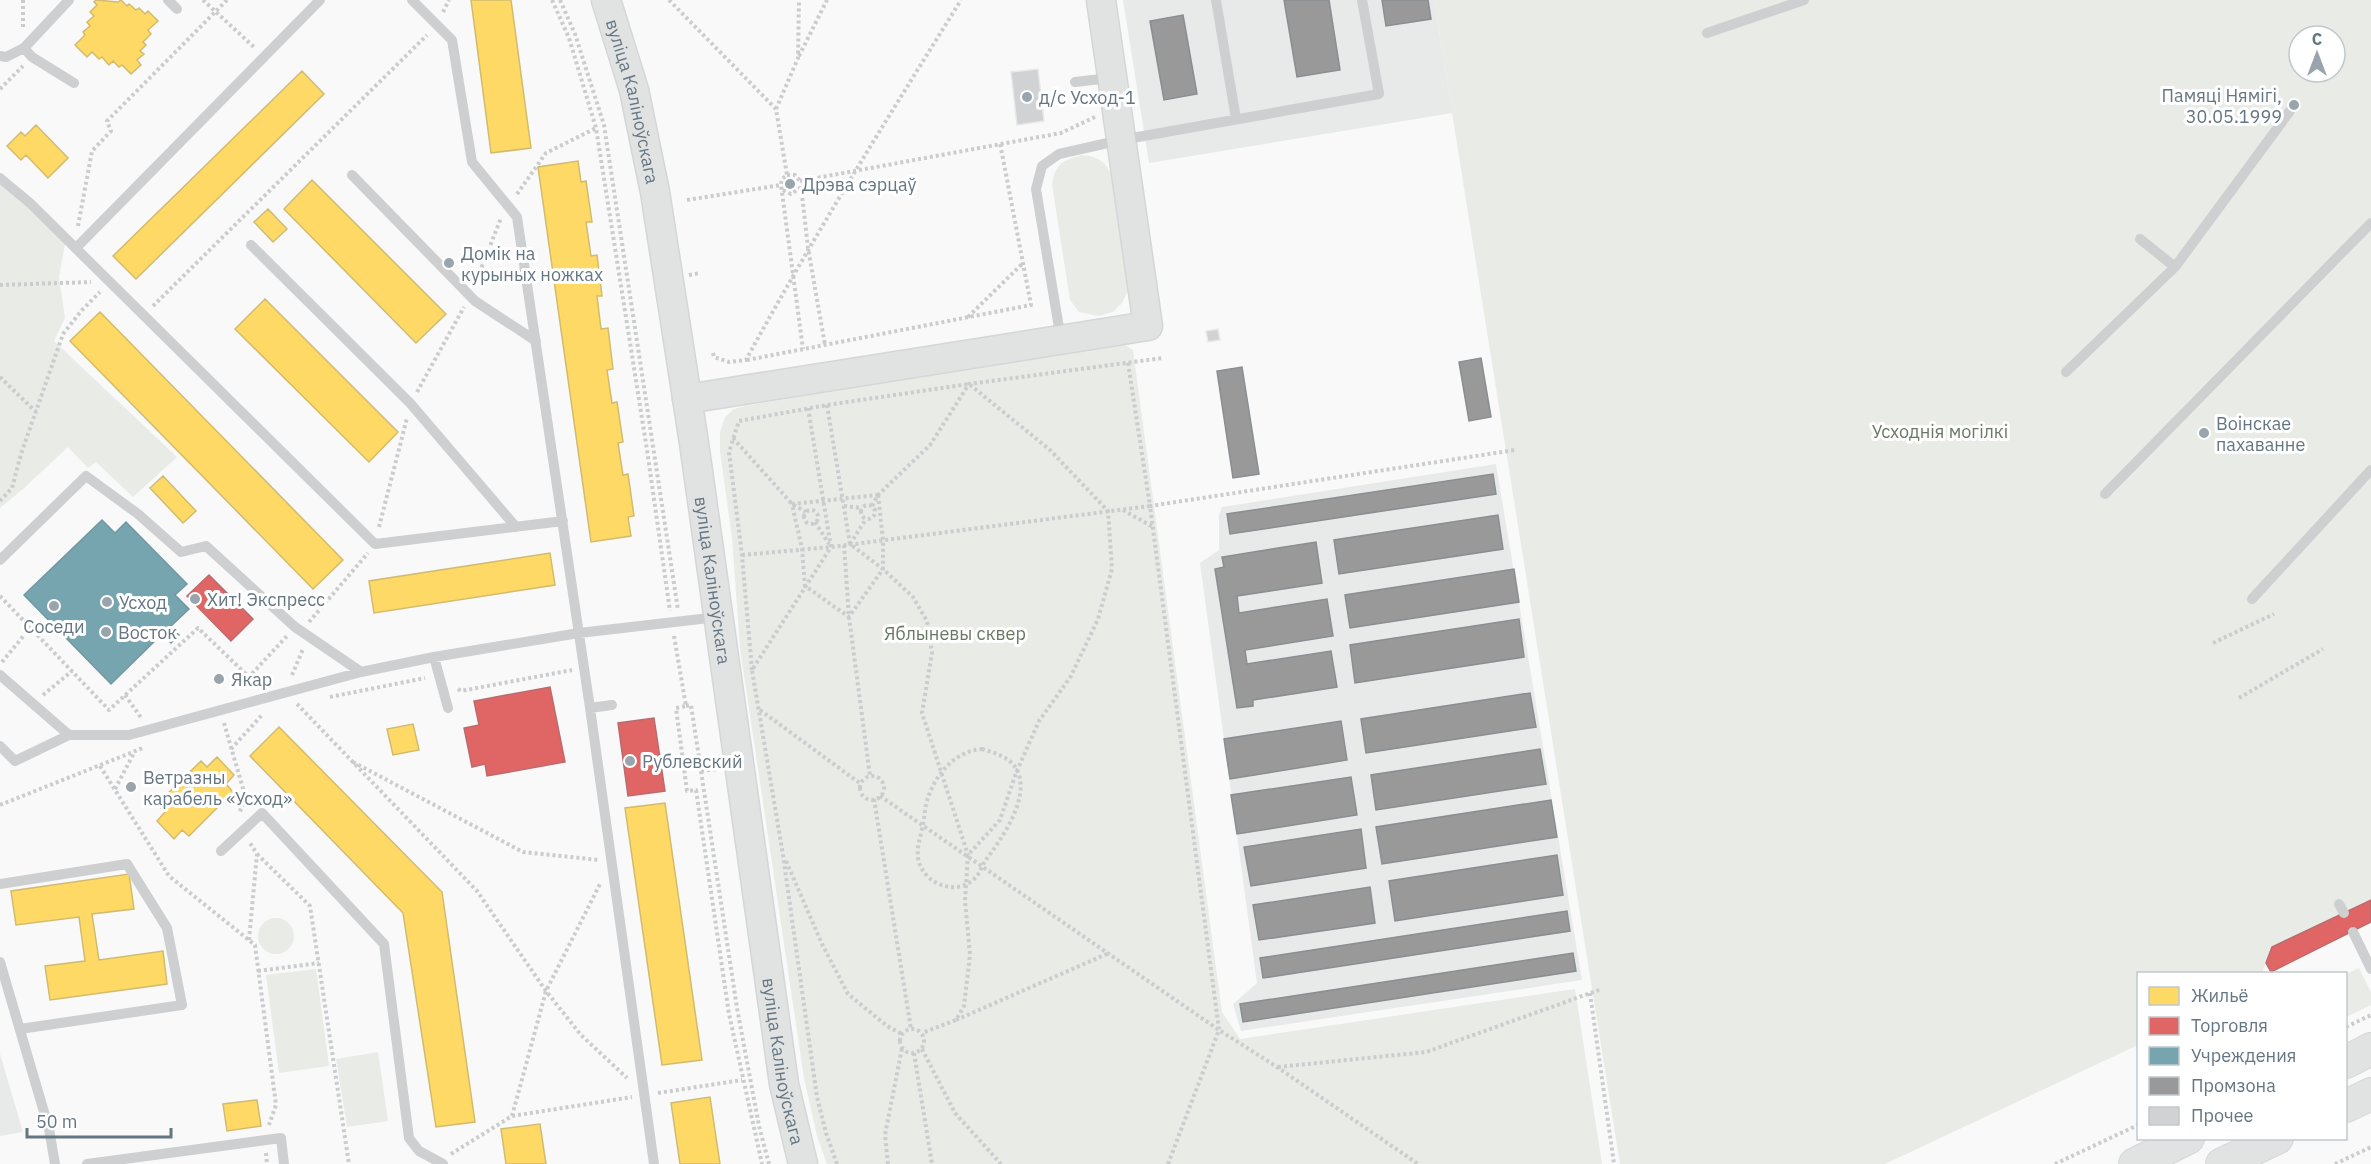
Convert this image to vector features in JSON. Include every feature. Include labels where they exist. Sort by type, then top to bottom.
[{"type":"main road","name":"вуліца Каліноўскага","points":[[606,0],[636,101],[655,192],[687,399],[784,1084],[803,1164]]},
{"type":"main road","points":[[687,399],[1148,326],[1101,0]]},
{"type":"main road","points":[[2347,1061],[2371,1049]]},
{"type":"main road","points":[[2347,1106],[2371,1094]]},
{"type":"main road","points":[[2135,1164],[2184,1140]]},
{"type":"main road","points":[[2223,1164],[2273,1140]]},
{"type":"lane","points":[[0,56],[6,57],[24,48],[69,0]]},
{"type":"lane","points":[[168,0],[177,9]]},
{"type":"lane","points":[[76,248],[320,0]]},
{"type":"lane","points":[[412,0],[452,40],[472,162],[517,217],[563,521],[654,1164]]},
{"type":"lane","points":[[1216,0],[1236,119]]},
{"type":"lane","points":[[1061,340],[1036,189],[1042,166],[1059,154],[1121,140],[1378,94],[1362,0]]},
{"type":"lane","points":[[1707,33],[1804,0]]},
{"type":"lane","points":[[24,48],[32,57],[74,83]]},
{"type":"lane","points":[[1075,82],[1113,78]]},
{"type":"lane","points":[[2066,372],[2175,267],[2290,111]]},
{"type":"lane","points":[[352,175],[475,301],[536,341]]},
{"type":"lane","points":[[0,178],[30,203],[375,544],[563,521]]},
{"type":"lane","points":[[2105,494],[2371,222]]},
{"type":"lane","points":[[2140,239],[2175,267]]},
{"type":"lane","points":[[251,244],[410,403],[516,527]]},
{"type":"lane","points":[[2252,599],[2371,470]]},
{"type":"lane","points":[[0,560],[86,477],[138,514],[181,552],[206,546],[295,627],[361,672]]},
{"type":"lane","points":[[0,746],[15,761],[69,735],[129,735],[361,672],[434,657],[579,633],[718,617]]},
{"type":"lane","points":[[434,657],[448,708]]},
{"type":"lane","points":[[0,675],[69,735]]},
{"type":"lane","points":[[590,708],[612,705]]},
{"type":"lane","points":[[221,851],[262,813],[384,944],[409,1138],[418,1151],[440,1163]]},
{"type":"lane","points":[[0,884],[127,864],[167,928],[182,1005],[20,1029]]},
{"type":"lane","points":[[2353,932],[2371,969]]},
{"type":"lane","points":[[0,962],[49,1129],[55,1164]]},
{"type":"lane","points":[[87,1164],[281,1138],[284,1164]]},
{"type":"path","points":[[23,0],[24,48]]},
{"type":"path","points":[[203,0],[264,57]]},
{"type":"path","points":[[81,202],[92,151],[111,131],[107,121],[227,0]]},
{"type":"path","points":[[144,315],[437,24],[449,0]]},
{"type":"path","points":[[552,0],[569,38],[596,128],[676,623]]},
{"type":"path","points":[[560,0],[575,34],[604,125],[686,706]]},
{"type":"path","points":[[669,0],[776,109]]},
{"type":"path","points":[[798,58],[799,0]]},
{"type":"path","points":[[787,175],[776,109],[827,0]]},
{"type":"path","points":[[746,360],[808,248],[961,0]]},
{"type":"path","points":[[0,89],[32,57]]},
{"type":"path","points":[[782,187],[789,194],[794,194],[801,184],[855,170],[1061,133],[1118,107]]},
{"type":"path","points":[[713,353],[714,357],[729,362],[746,360],[1031,305],[1000,143]]},
{"type":"path","points":[[803,349],[782,187],[783,179],[787,175],[795,175],[801,184],[808,248],[825,345]]},
{"type":"path","points":[[687,200],[782,187]]},
{"type":"path","points":[[967,318],[1023,263]]},
{"type":"path","points":[[0,285],[110,282]]},
{"type":"path","points":[[0,501],[12,488],[21,453],[63,334],[82,310],[110,282]]},
{"type":"path","points":[[837,1164],[817,1097],[783,855],[752,670],[742,555],[729,452],[732,438],[739,421],[808,408],[1163,358]]},
{"type":"path","points":[[1128,363],[1153,527],[1218,1030],[1168,1164]]},
{"type":"path","points":[[0,377],[36,412]]},
{"type":"path","points":[[872,506],[878,495],[930,445],[969,384]]},
{"type":"path","points":[[968,855],[1000,820],[1017,770],[1038,721],[1071,676],[1098,620],[1112,569],[1108,511],[1050,450],[969,384]]},
{"type":"path","points":[[827,405],[850,544],[883,569],[913,597],[927,621],[932,653],[922,713],[968,855],[966,929],[970,956],[964,1006],[956,1020]]},
{"type":"path","points":[[752,670],[831,547],[808,408]]},
{"type":"path","points":[[732,438],[792,504],[806,512],[813,510],[817,513]]},
{"type":"path","points":[[742,555],[831,547],[1150,506],[1515,450]]},
{"type":"path","points":[[792,504],[878,495]]},
{"type":"path","points":[[849,617],[883,569],[883,540],[878,495]]},
{"type":"path","points":[[792,504],[802,549],[806,586],[849,617]]},
{"type":"path","points":[[844,506],[862,508],[866,505],[872,506]]},
{"type":"path","points":[[850,544],[866,519],[874,516],[875,509],[872,506]]},
{"type":"path","points":[[817,513],[825,507]]},
{"type":"path","points":[[862,508],[861,513],[866,519]]},
{"type":"path","points":[[1122,509],[1153,527]]},
{"type":"path","points":[[806,512],[804,516],[806,522],[815,522]]},
{"type":"path","points":[[815,522],[818,519],[817,513]]},
{"type":"path","points":[[815,522],[831,547]]},
{"type":"path","points":[[844,545],[849,617],[870,776]]},
{"type":"path","points":[[0,596],[109,710],[198,628],[249,677],[295,627],[309,620]]},
{"type":"path","points":[[2213,643],[2274,614]]},
{"type":"path","points":[[0,664],[31,628]]},
{"type":"path","points":[[2239,698],[2323,650]]},
{"type":"path","points":[[320,700],[439,676],[461,691],[584,667]]},
{"type":"path","points":[[49,690],[72,671]]},
{"type":"path","points":[[283,693],[296,703],[477,891],[546,991],[581,1035],[645,1095]]},
{"type":"path","points":[[125,695],[140,716]]},
{"type":"path","points":[[286,706],[308,701]]},
{"type":"path","points":[[703,789],[687,791],[676,708],[691,705],[740,1029],[769,1164]]},
{"type":"path","points":[[760,710],[861,784]]},
{"type":"path","points":[[231,749],[265,711],[255,714]]},
{"type":"path","points":[[213,725],[234,720]]},
{"type":"path","points":[[0,806],[144,747]]},
{"type":"path","points":[[982,749],[1007,759],[1017,770],[1020,784],[1014,815],[999,844],[976,878],[949,888],[930,880],[918,860],[918,845],[927,799],[941,772],[961,756],[972,750],[982,749]]},
{"type":"path","points":[[115,789],[134,752]]},
{"type":"path","points":[[353,762],[523,852],[612,861],[546,991],[512,1116]]},
{"type":"path","points":[[100,766],[170,876],[255,945],[276,1105],[264,1140],[267,1164]]},
{"type":"path","points":[[870,776],[882,783],[883,790],[880,796],[874,799],[864,797],[860,791],[864,779],[870,776]]},
{"type":"path","points":[[696,790],[729,1014],[762,1164]]},
{"type":"path","points":[[880,796],[983,865],[1218,1030],[1277,1067],[1418,1164]]},
{"type":"path","points":[[874,799],[911,1029]]},
{"type":"path","points":[[257,854],[310,906],[349,1164]]},
{"type":"path","points":[[783,855],[822,944],[848,994],[887,1026],[902,1034]]},
{"type":"path","points":[[888,1164],[885,1135],[902,1048],[900,1041],[902,1034],[911,1029],[922,1033],[956,1020],[1109,953]]},
{"type":"path","points":[[258,971],[319,963]]},
{"type":"path","points":[[1277,1067],[1426,1052],[1599,990]]},
{"type":"path","points":[[1590,993],[1614,1164]]},
{"type":"path","points":[[2347,1026],[2371,1014]]},
{"type":"path","points":[[902,1048],[914,1053],[922,1049],[925,1041],[922,1033]]},
{"type":"path","points":[[922,1049],[956,1113],[1001,1164]]},
{"type":"path","points":[[914,1053],[932,1164]]},
{"type":"path","points":[[440,1163],[512,1116],[742,1080]]},
{"type":"path","points":[[2055,1164],[2137,1126]]},
{"type":"path","points":[[2335,1164],[2371,1147]]},
{"type":"shaded area","points":[[1123,0],[1434,0],[1452,113],[1149,163]]},
{"type":"shaded area","points":[[1496,464],[1582,980],[1241,1031],[1233,1004],[1257,983],[1200,563],[1219,550],[1219,515],[1222,507]]},
{"type":"shaded area","points":[[0,1054],[23,1132],[0,1136]]},
{"type":"green space","name":"Усходнія могілкі","points":[[1434,0],[2371,0],[2371,900],[2272,947],[2262,972],[2137,972],[2137,1045],[1885,1164],[1620,1164]]},
{"type":"green space","points":[[1082,155],[1100,160],[1111,174],[1129,289],[1122,303],[1113,312],[1098,316],[1079,312],[1070,300],[1052,184],[1061,164]]},
{"type":"green space","points":[[0,184],[29,207],[65,244],[59,277],[65,318],[54,341],[177,457],[133,497],[96,462],[88,468],[68,447],[0,508]]},
{"type":"green space","name":"Яблыневы сквер","points":[[1120,342],[1133,350],[1222,1012],[1240,1039],[1575,989],[1602,1164],[827,1164],[817,1136],[804,1078],[740,648],[732,538],[720,451],[720,432],[725,417],[734,409],[745,406]]},
{"type":"green space","points":[[276,918],[289,923],[294,936],[289,949],[276,954],[263,949],[258,936],[263,923]]},
{"type":"green space","points":[[2359,968],[2371,992],[2371,1005],[2347,1017],[2347,974]]},
{"type":"green space","points":[[316,969],[329,1066],[279,1073],[266,975]]},
{"type":"green space","points":[[378,1052],[388,1121],[347,1127],[336,1059]]},
{"type":"building: Жильё","points":[[96,0],[118,2],[121,0],[136,10],[139,8],[145,14],[148,11],[158,21],[148,30],[151,34],[143,42],[146,45],[140,51],[144,54],[137,60],[141,65],[131,74],[122,65],[119,67],[113,61],[109,65],[102,57],[99,59],[92,52],[87,57],[75,45],[90,26],[87,22],[94,16],[90,12],[97,5],[94,2]]},
{"type":"building: Жильё","points":[[471,0],[511,0],[531,148],[491,153]]},
{"type":"building: Жильё","points":[[302,71],[324,94],[136,279],[113,256]]},
{"type":"building: Жильё","points":[[36,125],[68,158],[48,178],[26,155],[21,160],[7,146],[21,132],[25,136]]},
{"type":"building: Жильё","points":[[578,161],[581,182],[586,181],[592,222],[586,222],[591,256],[597,255],[602,296],[597,296],[601,329],[608,328],[613,369],[607,370],[612,403],[617,402],[623,442],[618,443],[623,475],[628,474],[634,516],[628,517],[631,536],[591,542],[538,167]]},
{"type":"building: Жильё","points":[[312,180],[446,314],[416,343],[284,209]]},
{"type":"building: Жильё","points":[[268,209],[287,229],[273,242],[254,222]]},
{"type":"building: Жильё","points":[[265,299],[398,432],[369,462],[235,329]]},
{"type":"building: Жильё","points":[[100,312],[343,560],[313,589],[70,341]]},
{"type":"building: Жильё","points":[[163,476],[196,511],[183,523],[150,488]]},
{"type":"building: Жильё","points":[[550,553],[555,585],[374,613],[369,581]]},
{"type":"building: Жильё","points":[[413,724],[419,750],[393,755],[387,729]]},
{"type":"building: Жильё","points":[[279,727],[442,892],[475,1122],[436,1127],[403,913],[250,756]]},
{"type":"building: Жильё","points":[[217,757],[234,775],[226,784],[233,792],[189,836],[182,830],[174,839],[157,821],[165,812],[157,804],[201,761],[207,767]]},
{"type":"building: Жильё","points":[[665,803],[702,1060],[662,1065],[625,808]]},
{"type":"building: Жильё","points":[[129,874],[134,909],[92,914],[99,960],[163,951],[167,984],[50,1000],[45,966],[85,961],[79,917],[16,925],[11,891]]},
{"type":"building: Жильё","points":[[710,1097],[720,1164],[680,1164],[671,1103]]},
{"type":"building: Жильё","points":[[257,1100],[261,1126],[227,1131],[223,1104]]},
{"type":"building: Жильё","points":[[540,1124],[546,1164],[506,1164],[501,1129]]},
{"type":"building: Торговля","points":[[209,575],[253,619],[231,641],[187,596]]},
{"type":"building: Торговля","points":[[550,687],[565,762],[487,776],[485,764],[472,767],[464,728],[479,725],[474,701]]},
{"type":"building: Торговля","points":[[654,718],[665,791],[628,796],[618,723]]},
{"type":"building: Торговля","points":[[2371,900],[2371,922],[2271,972],[2266,963],[2272,947]]},
{"type":"building: Учреждения","name":"Усход","points":[[102,520],[115,533],[126,522],[187,584],[175,595],[189,609],[170,627],[179,635],[171,643],[162,634],[111,684],[24,595]]},
{"type":"building: Промзона","points":[[1284,0],[1329,0],[1340,70],[1297,77]]},
{"type":"building: Промзона","points":[[1382,0],[1428,0],[1431,19],[1386,26]]},
{"type":"building: Промзона","points":[[1183,15],[1197,94],[1164,100],[1150,21]]},
{"type":"building: Промзона","points":[[1481,358],[1491,417],[1469,421],[1459,362]]},
{"type":"building: Промзона","points":[[1242,367],[1259,474],[1233,478],[1217,371]]},
{"type":"building: Промзона","points":[[1493,474],[1496,494],[1230,534],[1227,514]]},
{"type":"building: Промзона","points":[[1498,515],[1503,549],[1339,574],[1334,540]]},
{"type":"building: Промзона","points":[[1316,542],[1322,583],[1237,596],[1239,613],[1327,599],[1333,636],[1245,650],[1247,664],[1331,651],[1337,687],[1253,700],[1253,706],[1237,708],[1215,569],[1224,567],[1222,557]]},
{"type":"building: Промзона","points":[[1514,569],[1519,602],[1350,628],[1345,595]]},
{"type":"building: Промзона","points":[[1519,619],[1524,657],[1355,683],[1350,645]]},
{"type":"building: Промзона","points":[[1530,693],[1536,727],[1366,753],[1361,719]]},
{"type":"building: Промзона","points":[[1341,721],[1347,760],[1230,779],[1224,739]]},
{"type":"building: Промзона","points":[[1540,749],[1546,784],[1376,810],[1371,775]]},
{"type":"building: Промзона","points":[[1351,777],[1357,815],[1237,834],[1231,795]]},
{"type":"building: Промзона","points":[[1551,800],[1557,837],[1382,864],[1376,827]]},
{"type":"building: Промзона","points":[[1361,829],[1366,868],[1251,886],[1244,847]]},
{"type":"building: Промзона","points":[[1557,855],[1563,895],[1395,921],[1389,881]]},
{"type":"building: Промзона","points":[[1370,887],[1375,923],[1259,940],[1253,905]]},
{"type":"building: Промзона","points":[[1567,911],[1570,931],[1263,978],[1260,958]]},
{"type":"building: Промзона","points":[[1573,953],[1576,971],[1243,1022],[1240,1004]]},
{"type":"building: Прочее","name":"д/с Усход-1","points":[[1038,69],[1044,121],[1017,125],[1011,72]]},
{"type":"building: Прочее","points":[[1218,329],[1220,340],[1208,342],[1206,331]]},
{"type":"place","name":"д/с Усход-1","points":[[1027,97]]},
{"type":"place","name":"Памяці Нямігі, 30.05.1999","points":[[2294,105]]},
{"type":"place","name":"Дрэва сэрцаў","points":[[790,184]]},
{"type":"place","name":"Домік на курыных ножках","points":[[449,263]]},
{"type":"place","name":"Воінскае пахаванне","points":[[2204,433]]},
{"type":"place","name":"Хит! Экспресс","points":[[195,599]]},
{"type":"place","name":"Усход","points":[[107,602]]},
{"type":"place","name":"Соседи","points":[[54,606]]},
{"type":"place","name":"Восток","points":[[106,632]]},
{"type":"place","name":"Якар","points":[[219,679]]},
{"type":"place","name":"Рублевский","points":[[630,761]]},
{"type":"place","name":"Ветразны карабель «Усход»","points":[[131,787]]}]
